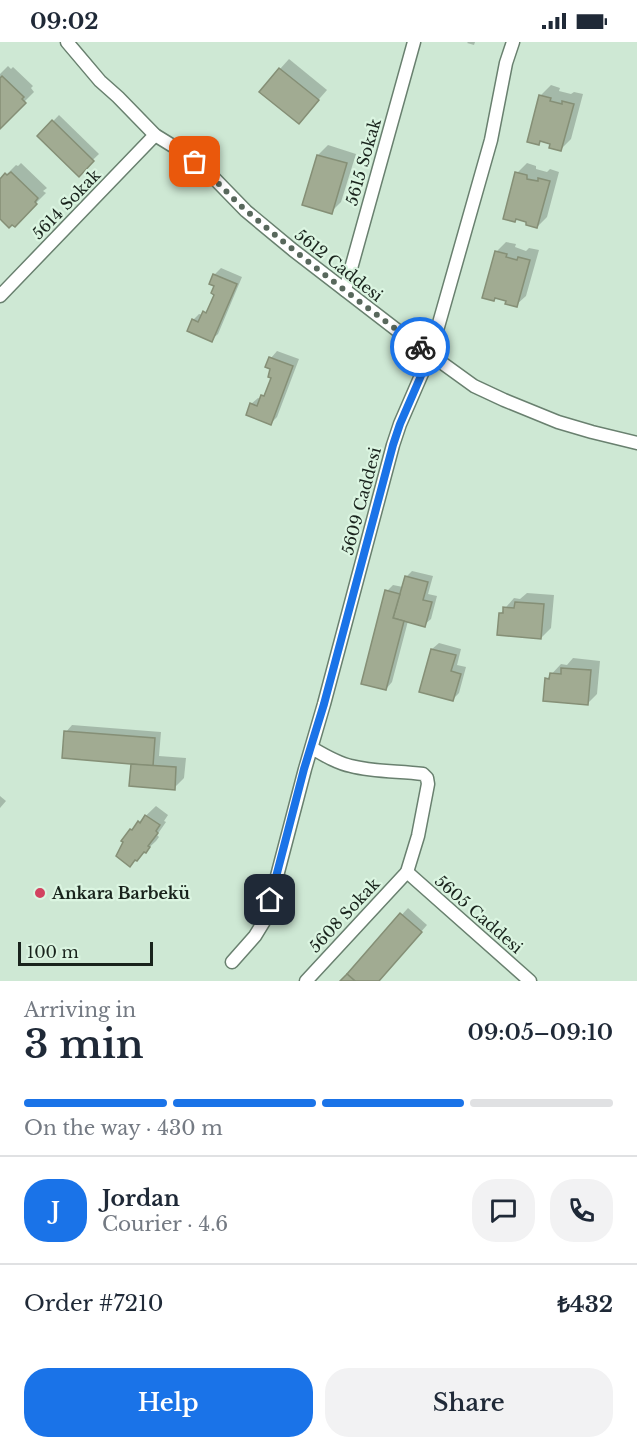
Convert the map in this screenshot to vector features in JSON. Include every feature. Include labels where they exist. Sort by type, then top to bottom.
[{"type":"street","name":"5612 Caddesi","points":[[67,42],[100,81],[155,135],[181,151],[210,174],[246,211],[293,250],[474,386],[558,422],[637,443]]},
{"type":"street","name":"5615 Sokak","points":[[345,290],[414,42]]},
{"type":"street","name":"5609 Caddesi","points":[[232,962],[255,936],[266,918],[304,769],[312,748],[400,424],[430,355],[488,152],[506,63],[513,42]]},
{"type":"street","name":"5614 Sokak","points":[[0,296],[155,135]]},
{"type":"street","points":[[312,748],[350,766],[423,774],[427,778],[428,784],[418,836],[406,872]]},
{"type":"street","name":"5608 Sokak","points":[[306,981],[406,872]]},
{"type":"street","name":"5605 Caddesi","points":[[406,872],[531,981]]},
{"type":"building","points":[[279,68],[319,100],[299,124],[259,92]]},
{"type":"building","points":[[2,76],[24,97],[22,99],[26,103],[0,129],[0,78]]},
{"type":"building","points":[[539,95],[551,98],[550,101],[574,104],[561,151],[549,148],[550,144],[540,141],[539,145],[527,142]]},
{"type":"building","points":[[52,120],[94,161],[79,177],[37,136]]},
{"type":"building","points":[[317,155],[347,163],[332,214],[302,205]]},
{"type":"building","points":[[11,172],[38,198],[35,202],[37,204],[15,227],[12,225],[9,228],[0,219],[0,179],[5,173],[7,175]]},
{"type":"building","points":[[515,172],[527,175],[527,179],[538,181],[538,178],[550,181],[537,228],[516,219],[515,222],[503,219]]},
{"type":"building","points":[[495,251],[517,260],[518,257],[530,260],[517,307],[495,298],[494,301],[482,298]]},
{"type":"building","points":[[213,274],[237,284],[212,342],[187,331],[192,319],[198,322],[203,311],[206,313],[214,295],[211,293],[214,286],[209,284]]},
{"type":"building","points":[[269,357],[293,366],[271,425],[246,415],[250,403],[257,406],[261,395],[264,396],[271,378],[268,377],[270,369],[265,367]]},
{"type":"building","points":[[405,576],[428,582],[423,600],[432,602],[425,627],[393,618]]},
{"type":"building","points":[[385,590],[400,594],[393,618],[404,621],[386,690],[361,684]]},
{"type":"building","points":[[515,602],[544,604],[541,639],[497,635],[499,613],[503,613],[503,607],[514,608]]},
{"type":"building","points":[[431,649],[456,655],[451,671],[461,674],[453,701],[419,692]]},
{"type":"building","points":[[561,668],[591,670],[588,705],[543,701],[545,678],[549,679],[550,673],[561,674]]},
{"type":"building","points":[[64,731],[155,738],[153,766],[62,758]]},
{"type":"building","points":[[131,764],[176,767],[175,790],[129,786]]},
{"type":"building","points":[[145,815],[160,825],[156,831],[158,833],[148,846],[150,847],[146,853],[144,852],[130,867],[116,856],[123,842],[121,841]]},
{"type":"building","points":[[400,913],[422,932],[379,981],[355,981],[347,974]]},
{"type":"building","points":[[347,974],[355,981],[340,981]]},
{"type":"way so far","points":[[195,162],[246,211],[293,250],[420,347]]},
{"type":"place","name":"Ankara Barbekü","points":[[40,893]]},
{"type":"route","points":[[270,900],[393,445],[430,355],[420,347]]}]
